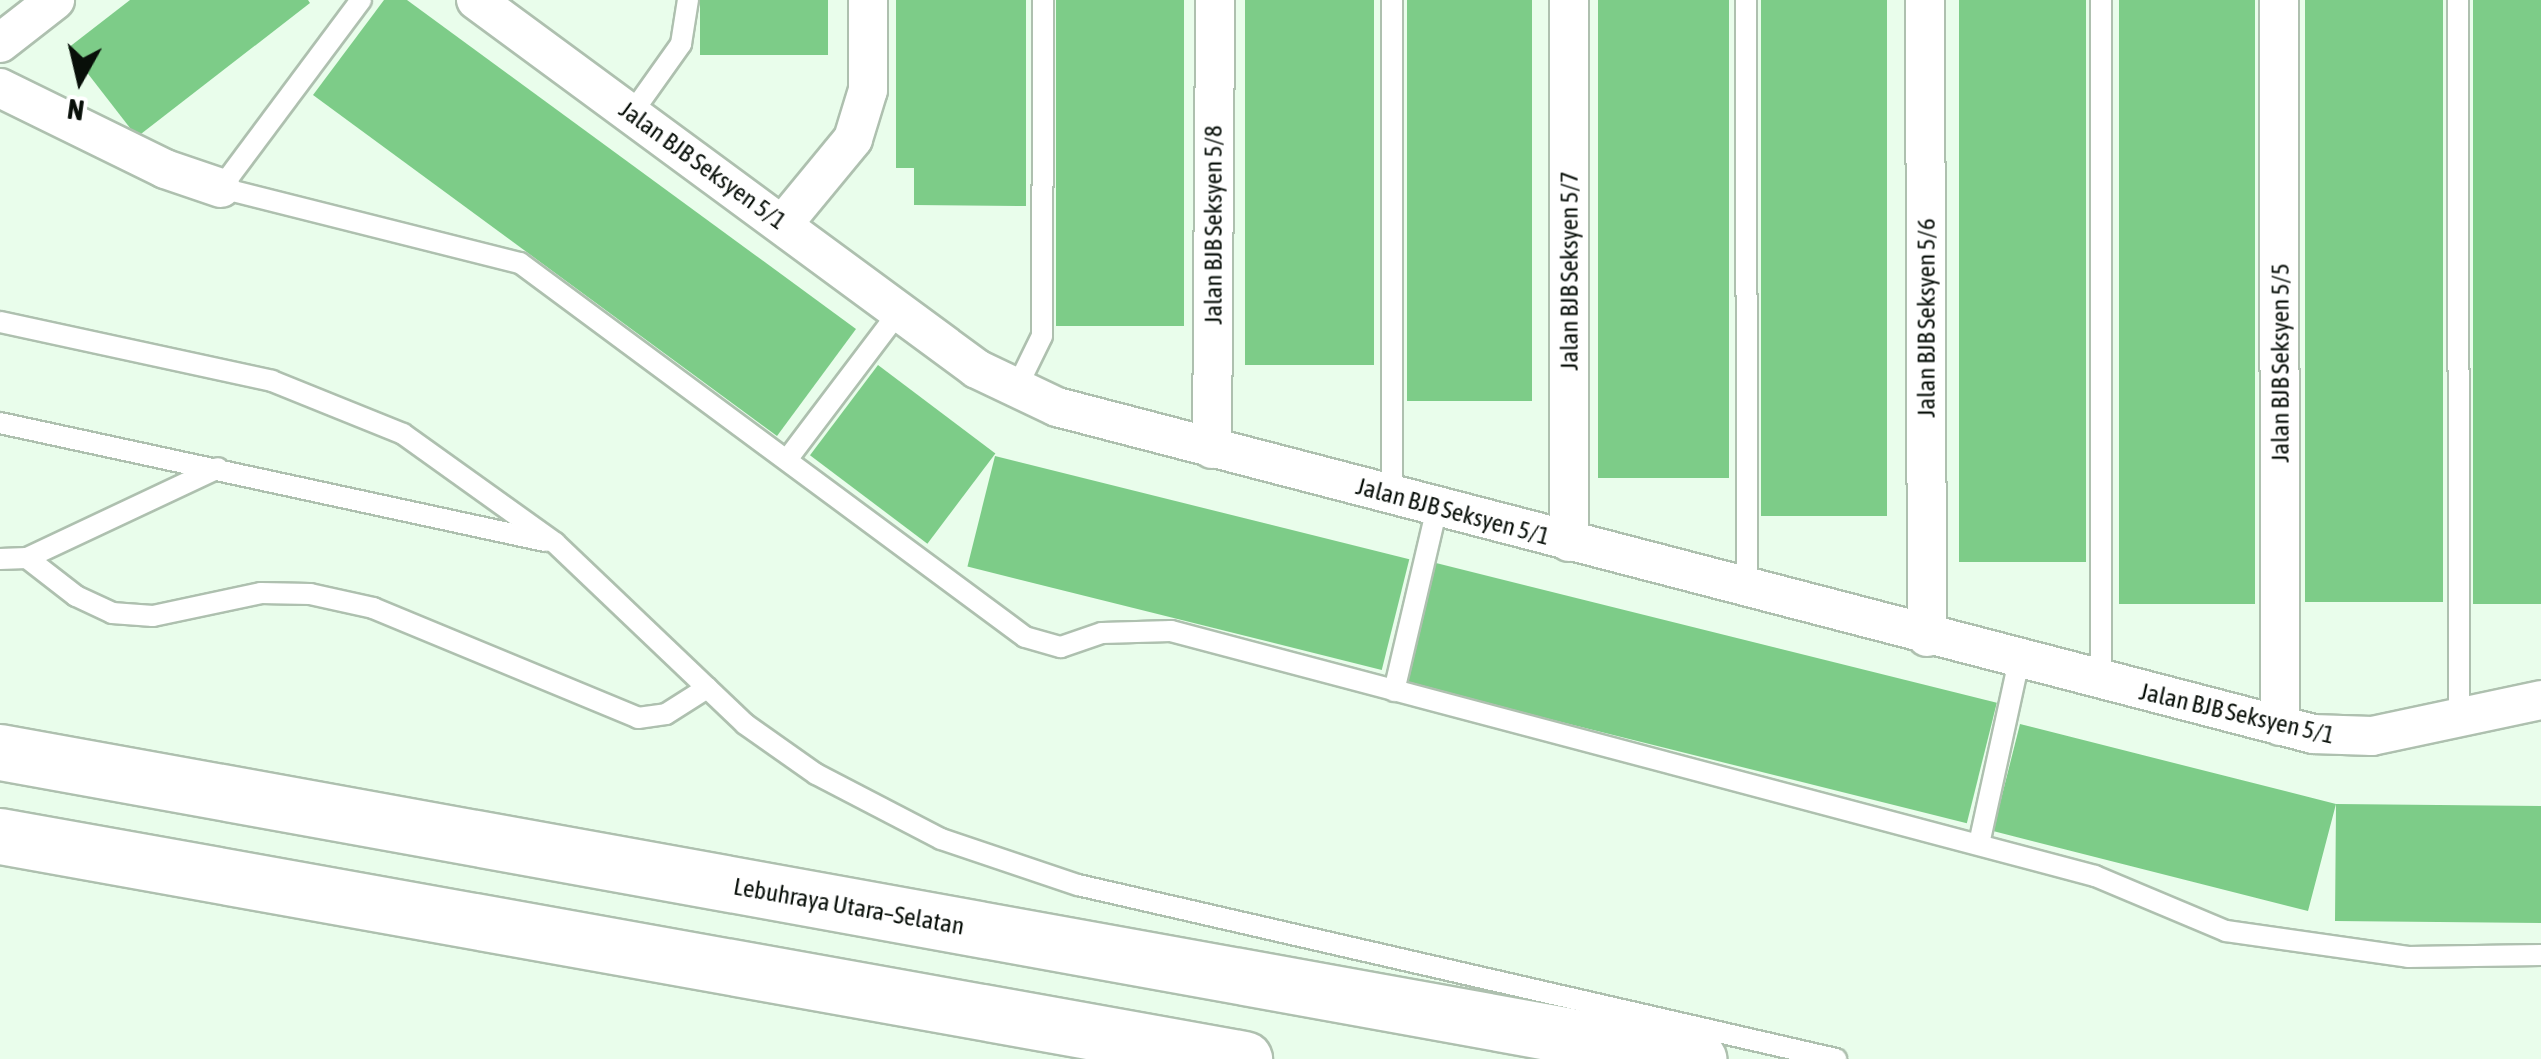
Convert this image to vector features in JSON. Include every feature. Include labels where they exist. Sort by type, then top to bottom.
[{"type":"highway","name":"Lebuhraya Utara–Selatan","points":[[0,752],[1698,1059]]},
{"type":"highway","points":[[0,836],[1244,1059]]},
{"type":"street","points":[[0,43],[55,0]]},
{"type":"street","name":"Jalan BJB Seksyen 5/1","points":[[476,0],[977,369],[1057,408],[2280,726],[2372,736],[2541,700]]},
{"type":"street","points":[[783,224],[853,139],[868,90],[868,0]]},
{"type":"street","name":"Jalan BJB Seksyen 5/8","points":[[1212,449],[1215,0]]},
{"type":"street","name":"Jalan BJB Seksyen 5/7","points":[[1569,0],[1569,542]]},
{"type":"street","name":"Jalan BJB Seksyen 5/6","points":[[1925,0],[1927,637]]},
{"type":"street","name":"Jalan BJB Seksyen 5/5","points":[[2280,0],[2280,726]]},
{"type":"street","points":[[0,88],[165,169],[221,188]]},
{"type":"lane","points":[[361,0],[221,188],[520,263],[1026,637],[1061,646],[1102,633],[1172,631],[2095,876],[2226,931],[2408,957],[2541,955]]},
{"type":"lane","points":[[632,113],[681,44],[688,0]]},
{"type":"lane","points":[[1016,389],[1042,336],[1042,0]]},
{"type":"lane","points":[[1392,0],[1392,495]]},
{"type":"lane","points":[[1746,0],[1747,588]]},
{"type":"lane","points":[[2101,0],[2101,682]]},
{"type":"lane","points":[[2458,0],[2459,719]]},
{"type":"lane","points":[[788,458],[900,310]]},
{"type":"lane","points":[[0,322],[272,381],[339,403],[403,434],[555,544],[707,688],[816,774],[942,839],[1078,885],[1836,1059]]},
{"type":"lane","points":[[0,423],[555,544]]},
{"type":"lane","points":[[0,560],[27,558],[218,468]]},
{"type":"lane","points":[[1394,691],[1437,508]]},
{"type":"lane","points":[[27,558],[76,596],[112,613],[153,616],[261,592],[310,594],[372,608],[638,718],[666,714],[707,688]]},
{"type":"lane","points":[[1978,844],[2020,660]]},
{"type":"building","points":[[130,0],[310,3],[137,137],[68,48]]},
{"type":"building","points":[[384,0],[407,0],[856,329],[777,436],[313,95]]},
{"type":"building","points":[[700,0],[828,0],[828,55],[700,55]]},
{"type":"building","points":[[896,0],[1026,0],[1026,206],[914,205],[914,168],[896,168]]},
{"type":"building","points":[[1056,0],[1184,0],[1184,326],[1056,326]]},
{"type":"building","points":[[1245,0],[1374,0],[1374,365],[1245,365]]},
{"type":"building","points":[[1407,0],[1532,0],[1532,401],[1407,401]]},
{"type":"building","points":[[1598,0],[1729,0],[1729,478],[1598,478]]},
{"type":"building","points":[[1761,0],[1887,0],[1887,516],[1761,516]]},
{"type":"building","points":[[1959,0],[2086,0],[2086,562],[1959,562]]},
{"type":"building","points":[[2119,0],[2255,0],[2255,604],[2119,604]]},
{"type":"building","points":[[2305,0],[2443,0],[2443,602],[2305,602]]},
{"type":"building","points":[[2473,0],[2541,0],[2541,604],[2473,604]]},
{"type":"building","points":[[878,365],[995,453],[927,544],[810,455]]},
{"type":"building","points":[[995,456],[1409,559],[1382,670],[967,567]]},
{"type":"building","points":[[1436,563],[1997,703],[1967,823],[1406,683]]},
{"type":"building","points":[[2020,724],[2336,804],[2308,911],[1993,831]]},
{"type":"building","points":[[2336,804],[2541,806],[2541,923],[2335,921]]}]
